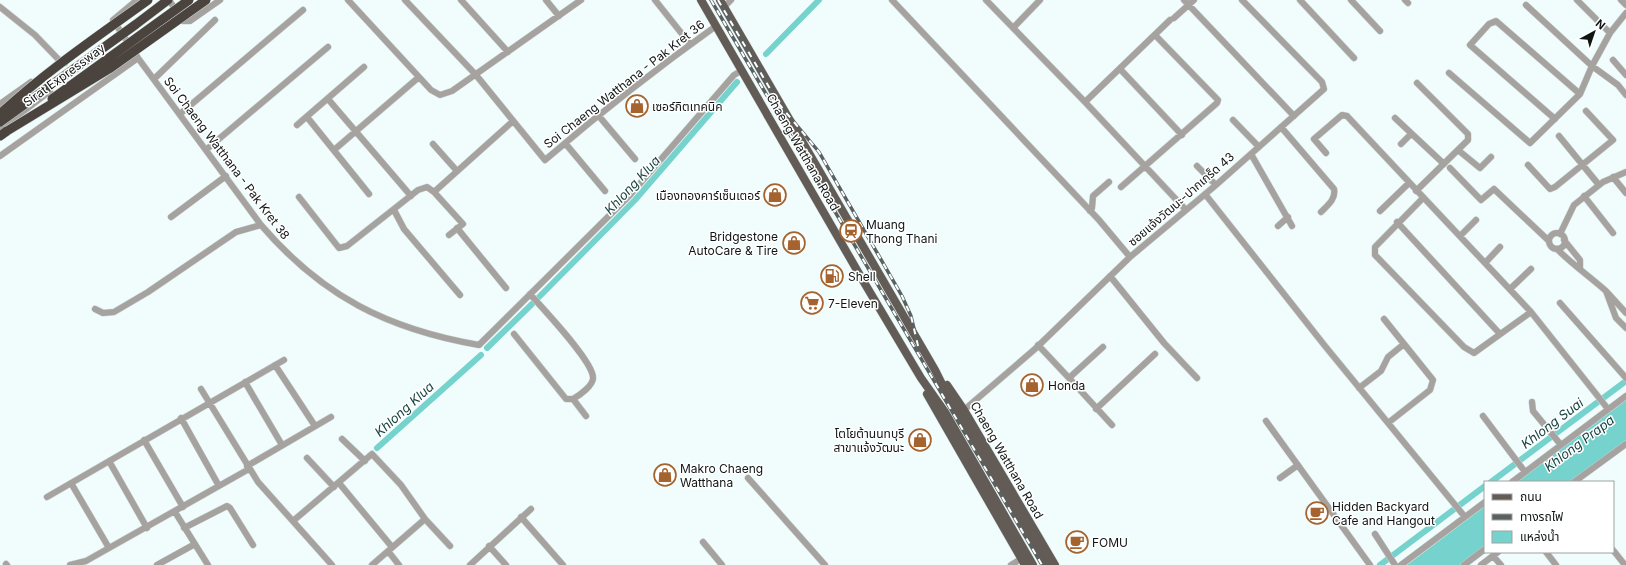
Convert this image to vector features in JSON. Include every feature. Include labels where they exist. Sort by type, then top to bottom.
[{"type":"highway","points":[[0,114],[15,100],[95,38],[148,0]]},
{"type":"highway","points":[[138,28],[170,0]]},
{"type":"highway","points":[[138,28],[189,0]]},
{"type":"highway","points":[[2,132],[109,69],[206,0]]},
{"type":"highway","name":"Sirat Expressway","points":[[0,122],[138,28]]},
{"type":"highway","name":"Sirat Expressway","points":[[2,132],[138,28]]},
{"type":"main road","name":"Chaeng Watthana Road","points":[[701,0],[921,378],[945,412],[1024,559],[1033,565]]},
{"type":"main road","name":"Chaeng Watthana Road","points":[[722,4],[935,370],[953,406],[1048,565]]},
{"type":"main road","name":"Chaeng Watthana Road","points":[[935,370],[964,410],[1055,565]]},
{"type":"street","points":[[0,7],[35,35],[60,61],[65,63],[72,60],[117,27],[113,20],[137,0]]},
{"type":"street","points":[[170,0],[183,21],[190,21],[220,0]]},
{"type":"street","points":[[2,132],[124,36],[138,28],[151,27],[172,19],[198,0]]},
{"type":"street","points":[[348,0],[431,90],[440,95],[452,91],[476,75],[581,0]]},
{"type":"street","points":[[405,0],[476,75],[512,122],[434,192]]},
{"type":"street","points":[[461,0],[508,52]]},
{"type":"street","points":[[546,0],[559,16]]},
{"type":"street","points":[[655,0],[690,44]]},
{"type":"street","points":[[722,4],[731,0]]},
{"type":"street","points":[[892,0],[1090,211],[1130,257]]},
{"type":"street","points":[[986,0],[1085,102],[1186,210]]},
{"type":"street","points":[[1013,28],[1040,0]]},
{"type":"street","name":"ซอยแจ้งวัฒนะ-ปากเกร็ด 43","points":[[964,410],[1038,345],[1130,257],[1216,185],[1324,89],[1322,82],[1242,0]]},
{"type":"street","points":[[1300,0],[1354,58]]},
{"type":"street","points":[[1351,0],[1380,31]]},
{"type":"street","points":[[1577,0],[1610,33]]},
{"type":"street","points":[[1621,0],[1626,5]]},
{"type":"street","points":[[1085,102],[1121,70],[1189,2],[1294,116]]},
{"type":"street","points":[[1526,5],[1592,66],[1618,84],[1625,92]]},
{"type":"street","points":[[180,114],[303,10]]},
{"type":"street","points":[[1450,73],[1530,143],[1580,94],[1592,66],[1610,33],[1626,13]]},
{"type":"street","points":[[154,79],[215,20]]},
{"type":"street","points":[[1555,119],[1470,45],[1490,24],[1496,21],[1580,94]]},
{"type":"street","name":"Soi Chaeng Watthana - Pak Kret 36","points":[[512,122],[545,160],[598,115],[690,44],[716,26]]},
{"type":"street","name":"Soi Chaeng Watthana - Pak Kret 38","points":[[117,27],[138,58],[261,225],[297,264],[331,290],[356,305],[384,318],[445,339],[479,344],[630,196],[734,76],[742,71]]},
{"type":"street","points":[[1122,187],[1182,135],[1217,103],[1218,100],[1156,36]]},
{"type":"street","points":[[206,149],[328,47]]},
{"type":"street","points":[[0,156],[138,58]]},
{"type":"street","points":[[1613,60],[1626,75]]},
{"type":"street","points":[[0,104],[60,61]]},
{"type":"street","points":[[297,125],[364,67]]},
{"type":"street","points":[[1121,70],[1182,135]]},
{"type":"street","points":[[334,150],[419,77]]},
{"type":"street","points":[[1416,190],[1447,166],[1458,150],[1468,140],[1468,134],[1417,83]]},
{"type":"street","points":[[328,99],[411,196]]},
{"type":"street","points":[[1528,164],[1550,189],[1556,187],[1612,140],[1586,111]]},
{"type":"street","points":[[598,115],[635,158]]},
{"type":"street","points":[[1326,153],[1314,140],[1342,115],[1347,116],[1531,312],[1606,407]]},
{"type":"street","points":[[308,117],[369,194]]},
{"type":"street","points":[[1395,118],[1481,200],[1494,189],[1549,241],[1552,248],[1557,249],[1575,267],[1580,268],[1606,291],[1626,313]]},
{"type":"street","points":[[1233,120],[1259,147]]},
{"type":"street","points":[[1281,127],[1334,189],[1335,194],[1332,201],[1321,212]]},
{"type":"street","points":[[1401,144],[1411,134]]},
{"type":"street","points":[[1559,136],[1598,185]]},
{"type":"street","points":[[565,143],[605,191]]},
{"type":"street","points":[[433,144],[457,171]]},
{"type":"street","points":[[1458,150],[1480,168],[1492,157]]},
{"type":"street","points":[[1251,154],[1292,226]]},
{"type":"street","points":[[1197,166],[1216,185]]},
{"type":"street","points":[[1557,249],[1562,247],[1562,237],[1574,205],[1598,185],[1626,172]]},
{"type":"street","points":[[171,217],[226,176]]},
{"type":"street","points":[[1613,177],[1626,193]]},
{"type":"street","points":[[1090,211],[1092,208],[1093,196],[1109,182]]},
{"type":"street","points":[[1380,211],[1409,183]]},
{"type":"street","points":[[299,197],[339,248],[347,246],[418,190],[427,187],[434,192],[463,224],[449,235]]},
{"type":"street","points":[[1205,194],[1359,388],[1463,514]]},
{"type":"street","points":[[1584,196],[1613,233]]},
{"type":"street","points":[[1423,198],[1397,222],[1375,247],[1375,255],[1470,352],[1474,353],[1478,351],[1531,312]]},
{"type":"street","points":[[394,210],[404,229],[460,295]]},
{"type":"street","points":[[1278,226],[1288,217]]},
{"type":"street","points":[[1460,236],[1476,220]]},
{"type":"street","points":[[1397,222],[1500,334]]},
{"type":"street","points":[[95,309],[102,313],[114,312],[148,292],[236,232],[261,225]]},
{"type":"street","points":[[457,228],[506,288]]},
{"type":"street","points":[[1549,241],[1553,234],[1562,237],[1580,260],[1580,268]]},
{"type":"street","points":[[1485,263],[1500,247]]},
{"type":"street","points":[[1510,290],[1531,269]]},
{"type":"street","points":[[1110,276],[1164,343],[1197,378]]},
{"type":"street","points":[[1606,291],[1616,318],[1626,328]]},
{"type":"street","points":[[514,334],[566,400],[574,399],[592,381],[591,372],[566,336],[530,294]]},
{"type":"street","points":[[1560,303],[1626,378]]},
{"type":"street","points":[[1384,319],[1432,378],[1430,390],[1388,423]]},
{"type":"street","points":[[1359,388],[1381,371],[1388,357],[1404,344]]},
{"type":"street","points":[[1038,345],[1112,425]]},
{"type":"street","points":[[1069,378],[1104,347]]},
{"type":"street","points":[[1096,409],[1155,354]]},
{"type":"street","points":[[47,497],[208,402],[284,360]]},
{"type":"street","points":[[275,365],[315,426]]},
{"type":"street","points":[[245,382],[282,445]]},
{"type":"street","points":[[201,389],[248,467],[332,565]]},
{"type":"street","points":[[1513,481],[1524,469],[1606,407],[1626,396]]},
{"type":"street","points":[[574,399],[586,416]]},
{"type":"street","points":[[1532,402],[1533,411],[1559,443]]},
{"type":"street","points":[[1483,416],[1524,469]]},
{"type":"street","points":[[70,565],[86,561],[147,528],[219,486],[282,445],[331,417]]},
{"type":"street","points":[[181,418],[219,486]]},
{"type":"street","points":[[1266,422],[1370,565]]},
{"type":"street","points":[[342,439],[365,460]]},
{"type":"street","points":[[144,440],[183,507]]},
{"type":"street","points":[[1575,481],[1626,444]]},
{"type":"street","points":[[293,521],[334,488],[372,454],[401,485],[424,519],[450,546]]},
{"type":"street","points":[[307,458],[334,488]]},
{"type":"street","points":[[109,460],[147,528]]},
{"type":"street","points":[[1280,478],[1298,465]]},
{"type":"street","points":[[748,478],[825,565]]},
{"type":"street","points":[[71,483],[109,548]]},
{"type":"street","points":[[339,483],[390,549],[399,565]]},
{"type":"street","points":[[1401,565],[1463,514],[1484,503]]},
{"type":"street","points":[[184,528],[227,506],[230,508],[253,545]]},
{"type":"street","points":[[470,565],[531,509]]},
{"type":"street","points":[[175,512],[208,565]]},
{"type":"street","points":[[521,518],[563,565]]},
{"type":"street","points":[[372,565],[424,519]]},
{"type":"street","points":[[1375,534],[1394,564]]},
{"type":"street","points":[[703,542],[722,565]]},
{"type":"street","points":[[157,565],[195,544]]},
{"type":"street","points":[[490,546],[506,565]]},
{"type":"street","points":[[1464,565],[1484,550]]},
{"type":"street","points":[[1614,551],[1625,565]]},
{"type":"street","points":[[1547,553],[1556,565]]},
{"type":"street","points":[[1481,565],[1496,554],[1501,565]]},
{"type":"street","points":[[1012,565],[1024,559]]},
{"type":"water","name":"Khlong Prapa","points":[[1626,400],[1626,441],[1572,481],[1518,481]]},
{"type":"water","points":[[1484,507],[1484,547],[1460,565],[1407,565]]},
{"type":"waterway","name":"Khlong Klua","points":[[766,54],[819,0]]},
{"type":"waterway","name":"Khlong Klua","points":[[539,297],[635,200],[737,82]]},
{"type":"waterway","name":"Khlong Klua","points":[[487,348],[532,304]]},
{"type":"waterway","name":"Khlong Klua","points":[[377,448],[481,355]]},
{"type":"waterway","name":"Khlong Suai","points":[[1492,481],[1626,381]]},
{"type":"waterway","name":"Khlong Suai","points":[[1380,565],[1484,487]]},
{"type":"railway","points":[[711,0],[1042,565]]},
{"type":"railway","points":[[718,0],[779,104],[819,152],[902,296],[911,316],[919,350]]},
{"type":"place","name":"เซอร์กิตเทคนิค","points":[[637,106]]},
{"type":"place","name":"เมืองทองคาร์เซ็นเตอร์","points":[[775,195]]},
{"type":"place","name":"Muang Thong Thani","points":[[851,231]]},
{"type":"place","name":"Bridgestone AutoCare & Tire","points":[[794,243]]},
{"type":"place","name":"Shell","points":[[832,276]]},
{"type":"place","name":"7-Eleven","points":[[812,303]]},
{"type":"place","name":"Honda","points":[[1032,385]]},
{"type":"place","name":"โตโยต้านนทบุรี สาขาแจ้งวัฒนะ","points":[[920,440]]},
{"type":"place","name":"Makro Chaeng Watthana","points":[[665,475]]},
{"type":"place","name":"Hidden Backyard Cafe and Hangout","points":[[1317,513]]},
{"type":"place","name":"FOMU","points":[[1077,542]]}]
